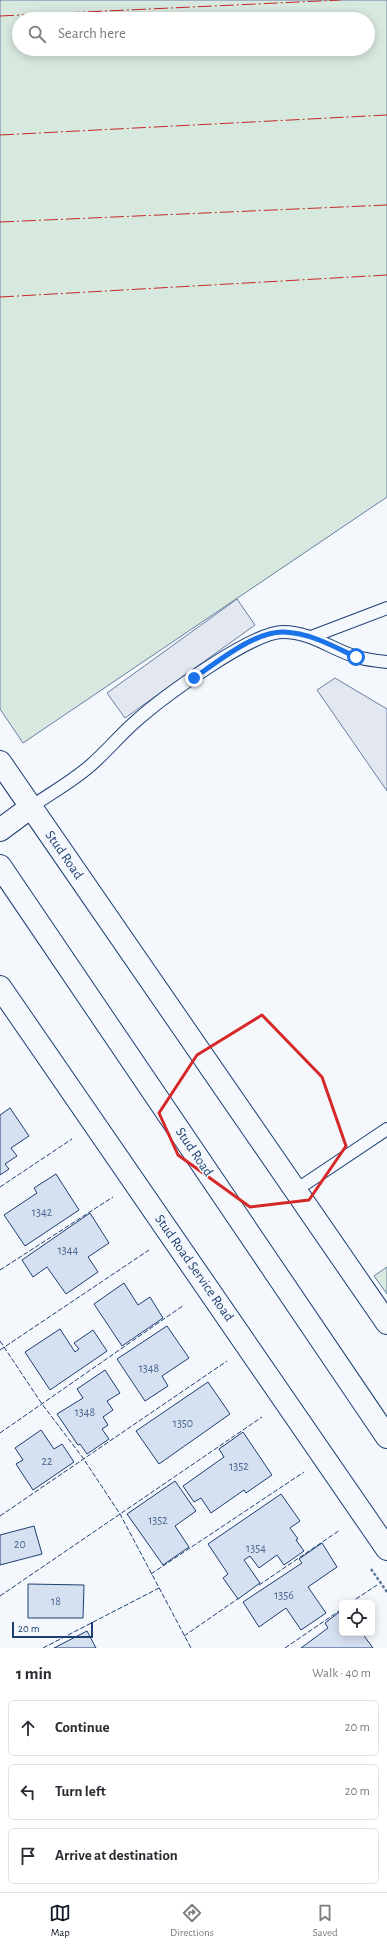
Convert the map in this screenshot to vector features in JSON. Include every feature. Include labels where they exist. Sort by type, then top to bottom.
[{"type":"main road","name":"Stud Road","points":[[0,762],[387,1323]]},
{"type":"main road","points":[[0,830],[31,807]]},
{"type":"main road","name":"Stud Road","points":[[0,866],[387,1437]]},
{"type":"main road","name":"Stud Road Service Road","points":[[0,987],[387,1549]]},
{"type":"lane","points":[[311,637],[387,608]]},
{"type":"lane","points":[[31,807],[90,766],[136,721],[155,705],[240,647],[267,635],[282,632],[311,637],[356,657],[387,662]]},
{"type":"lane","points":[[296,1190],[387,1129]]},
{"type":"highlighted area","points":[[262,1015],[322,1077],[346,1146],[309,1200],[250,1207],[178,1155],[159,1113],[197,1055]]},
{"type":"shaded area","points":[[0,0],[387,0],[387,497],[23,743],[0,709]]},
{"type":"shaded area","points":[[237,599],[255,625],[125,718],[107,693]]},
{"type":"shaded area","points":[[335,678],[387,709],[387,791],[317,690]]},
{"type":"shaded area","points":[[387,1267],[387,1294],[374,1276]]},
{"type":"building","points":[[10,1108],[29,1136],[11,1148],[17,1156],[5,1164],[9,1169],[0,1175],[0,1115]]},
{"type":"building","points":[[56,1174],[79,1210],[25,1246],[4,1215],[37,1193],[34,1188]]},
{"type":"building","points":[[90,1213],[109,1243],[88,1257],[98,1272],[66,1294],[47,1267],[33,1277],[22,1260]]},
{"type":"building","points":[[124,1283],[138,1305],[150,1297],[163,1318],[122,1346],[94,1304]]},
{"type":"building","points":[[167,1326],[189,1358],[162,1376],[168,1386],[145,1401],[117,1359]]},
{"type":"building","points":[[60,1329],[75,1352],[79,1349],[74,1343],[93,1330],[107,1351],[50,1390],[25,1352]]},
{"type":"building","points":[[105,1370],[120,1393],[107,1401],[113,1410],[103,1417],[108,1425],[102,1429],[109,1439],[87,1454],[80,1444],[78,1445],[57,1414],[83,1398],[77,1389]]},
{"type":"building","points":[[208,1382],[230,1414],[159,1464],[136,1431]]},
{"type":"building","points":[[41,1430],[54,1449],[62,1444],[74,1462],[33,1490],[16,1464],[23,1460],[15,1448]]},
{"type":"building","points":[[243,1432],[272,1475],[246,1493],[244,1490],[211,1513],[201,1498],[194,1502],[183,1486],[224,1457],[219,1449]]},
{"type":"building","points":[[175,1481],[196,1511],[175,1526],[189,1547],[163,1565],[127,1514]]},
{"type":"building","points":[[281,1494],[300,1521],[290,1528],[304,1551],[284,1565],[277,1555],[259,1568],[250,1556],[244,1560],[260,1583],[238,1599],[223,1578],[228,1574],[208,1544]]},
{"type":"building","points":[[34,1526],[42,1554],[0,1565],[0,1535]]},
{"type":"building","points":[[322,1543],[337,1567],[308,1587],[326,1613],[301,1630],[286,1608],[259,1627],[243,1602],[302,1563],[299,1559]]},
{"type":"building","points":[[28,1584],[84,1585],[83,1618],[28,1618]]},
{"type":"building","points":[[339,1612],[339,1636],[364,1636],[373,1648],[301,1648],[328,1628],[325,1623]]},
{"type":"building","points":[[87,1631],[96,1648],[54,1648]]},
{"type":"fence","points":[[0,1187],[72,1139]]},
{"type":"fence","points":[[0,1270],[113,1197]]},
{"type":"fence","points":[[0,1350],[149,1250]]},
{"type":"fence","points":[[0,1433],[184,1305]]},
{"type":"fence","points":[[0,1341],[42,1404],[83,1458],[120,1514],[191,1648]]},
{"type":"fence","points":[[0,1516],[227,1361]]},
{"type":"fence","points":[[0,1596],[262,1417]]},
{"type":"fence","points":[[151,1574],[304,1472]]},
{"type":"fence","points":[[259,1585],[340,1530]]},
{"type":"fence","points":[[354,1600],[377,1585]]},
{"type":"fence","points":[[43,1648],[159,1588]]},
{"type":"fence","points":[[184,1636],[239,1598]]},
{"type":"fence","points":[[285,1648],[339,1611]]},
{"type":"power","points":[[85,12],[341,0]]},
{"type":"power","points":[[0,16],[12,15]]},
{"type":"power","points":[[0,135],[387,115]]},
{"type":"power","points":[[0,222],[387,205]]},
{"type":"power","points":[[0,297],[387,275]]},
{"type":"route","points":[[194,678],[240,647],[267,635],[282,632],[311,637],[356,657]]}]
